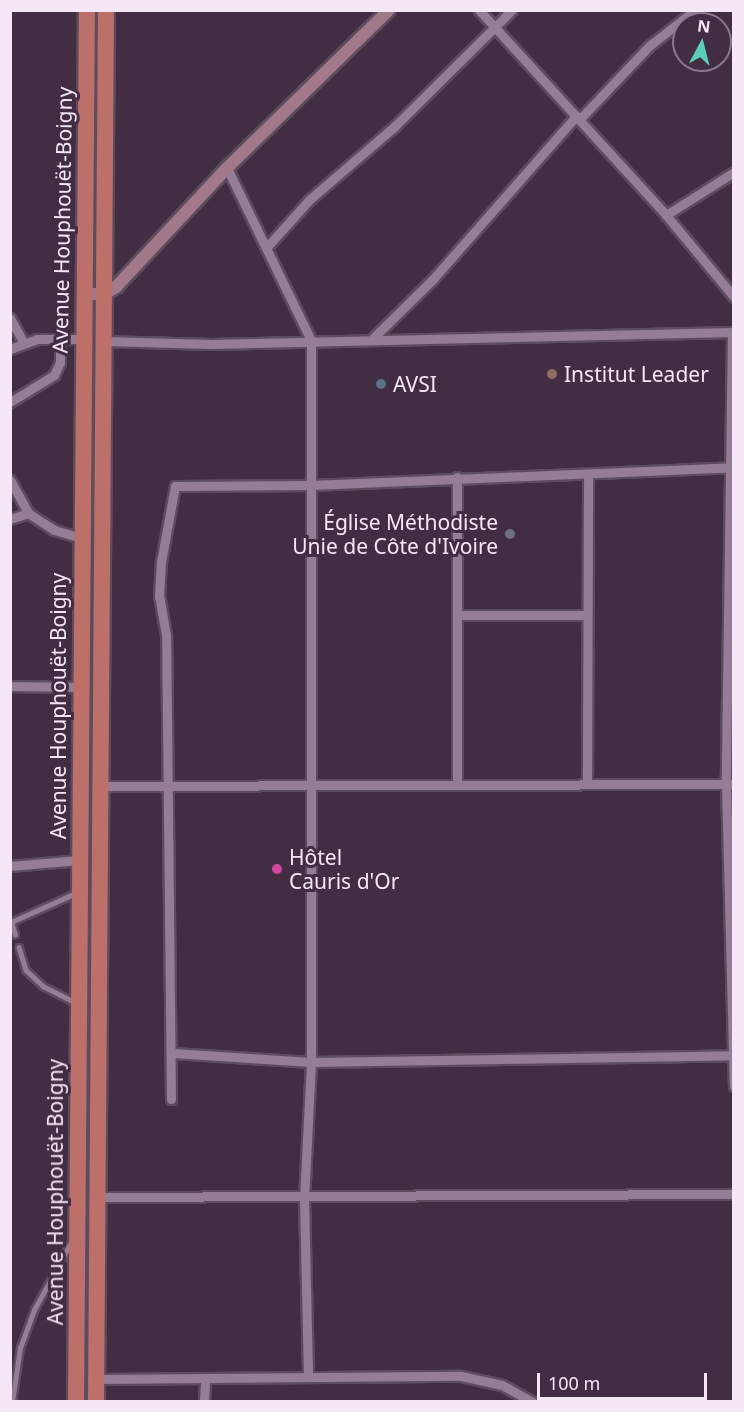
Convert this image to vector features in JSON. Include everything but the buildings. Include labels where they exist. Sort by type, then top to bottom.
[{"type":"highway","name":"Avenue Houphouët-Boigny","points":[[76,1401],[82,687],[82,339],[87,10]]},
{"type":"highway","name":"Avenue Houphouët-Boigny","points":[[96,1401],[104,786],[106,10]]},
{"type":"main road","points":[[84,294],[104,294],[116,288],[227,168],[389,10]]},
{"type":"street","points":[[479,10],[666,215],[734,297]]},
{"type":"street","points":[[267,248],[309,200],[394,127],[512,10]]},
{"type":"street","points":[[373,338],[433,279],[578,118],[649,46],[695,10]]},
{"type":"street","points":[[227,168],[311,340],[309,784],[312,1062],[304,1197],[308,1377]]},
{"type":"street","points":[[666,215],[734,172]]},
{"type":"street","points":[[10,318],[24,343]]},
{"type":"street","points":[[104,341],[211,344],[373,338],[482,340],[733,333],[730,784],[734,1086]]},
{"type":"street","points":[[10,402],[54,375],[60,362],[60,338]]},
{"type":"street","points":[[10,349],[24,343],[60,338],[82,339]]},
{"type":"street","points":[[171,1099],[173,1053],[166,635],[159,597],[173,490],[182,484],[311,485],[457,477],[588,476],[731,467]]},
{"type":"street","points":[[587,783],[588,476]]},
{"type":"street","points":[[457,477],[457,783]]},
{"type":"street","points":[[10,480],[28,513],[54,530],[82,538]]},
{"type":"street","points":[[10,519],[28,513]]},
{"type":"street","points":[[457,615],[587,615]]},
{"type":"street","points":[[10,686],[82,687]]},
{"type":"street","points":[[104,786],[457,783],[730,784]]},
{"type":"street","points":[[10,866],[79,860]]},
{"type":"street","points":[[173,1053],[312,1062],[733,1055]]},
{"type":"street","points":[[98,1197],[734,1194]]},
{"type":"street","points":[[97,1379],[472,1377],[502,1385],[533,1401]]},
{"type":"street","points":[[204,1401],[205,1380]]},
{"type":"lane","points":[[15,935],[11,921],[79,892]]},
{"type":"lane","points":[[19,947],[26,970],[42,986],[79,1004]]},
{"type":"lane","points":[[12,1401],[20,1348],[34,1310],[76,1232]]},
{"type":"place","name":"Institut Leader","points":[[552,374]]},
{"type":"place","name":"AVSI","points":[[381,384]]},
{"type":"place","name":"Église Méthodiste Unie de Côte d'Ivoire","points":[[510,534]]},
{"type":"place","name":"Hôtel Cauris d'Or","points":[[277,869]]}]
